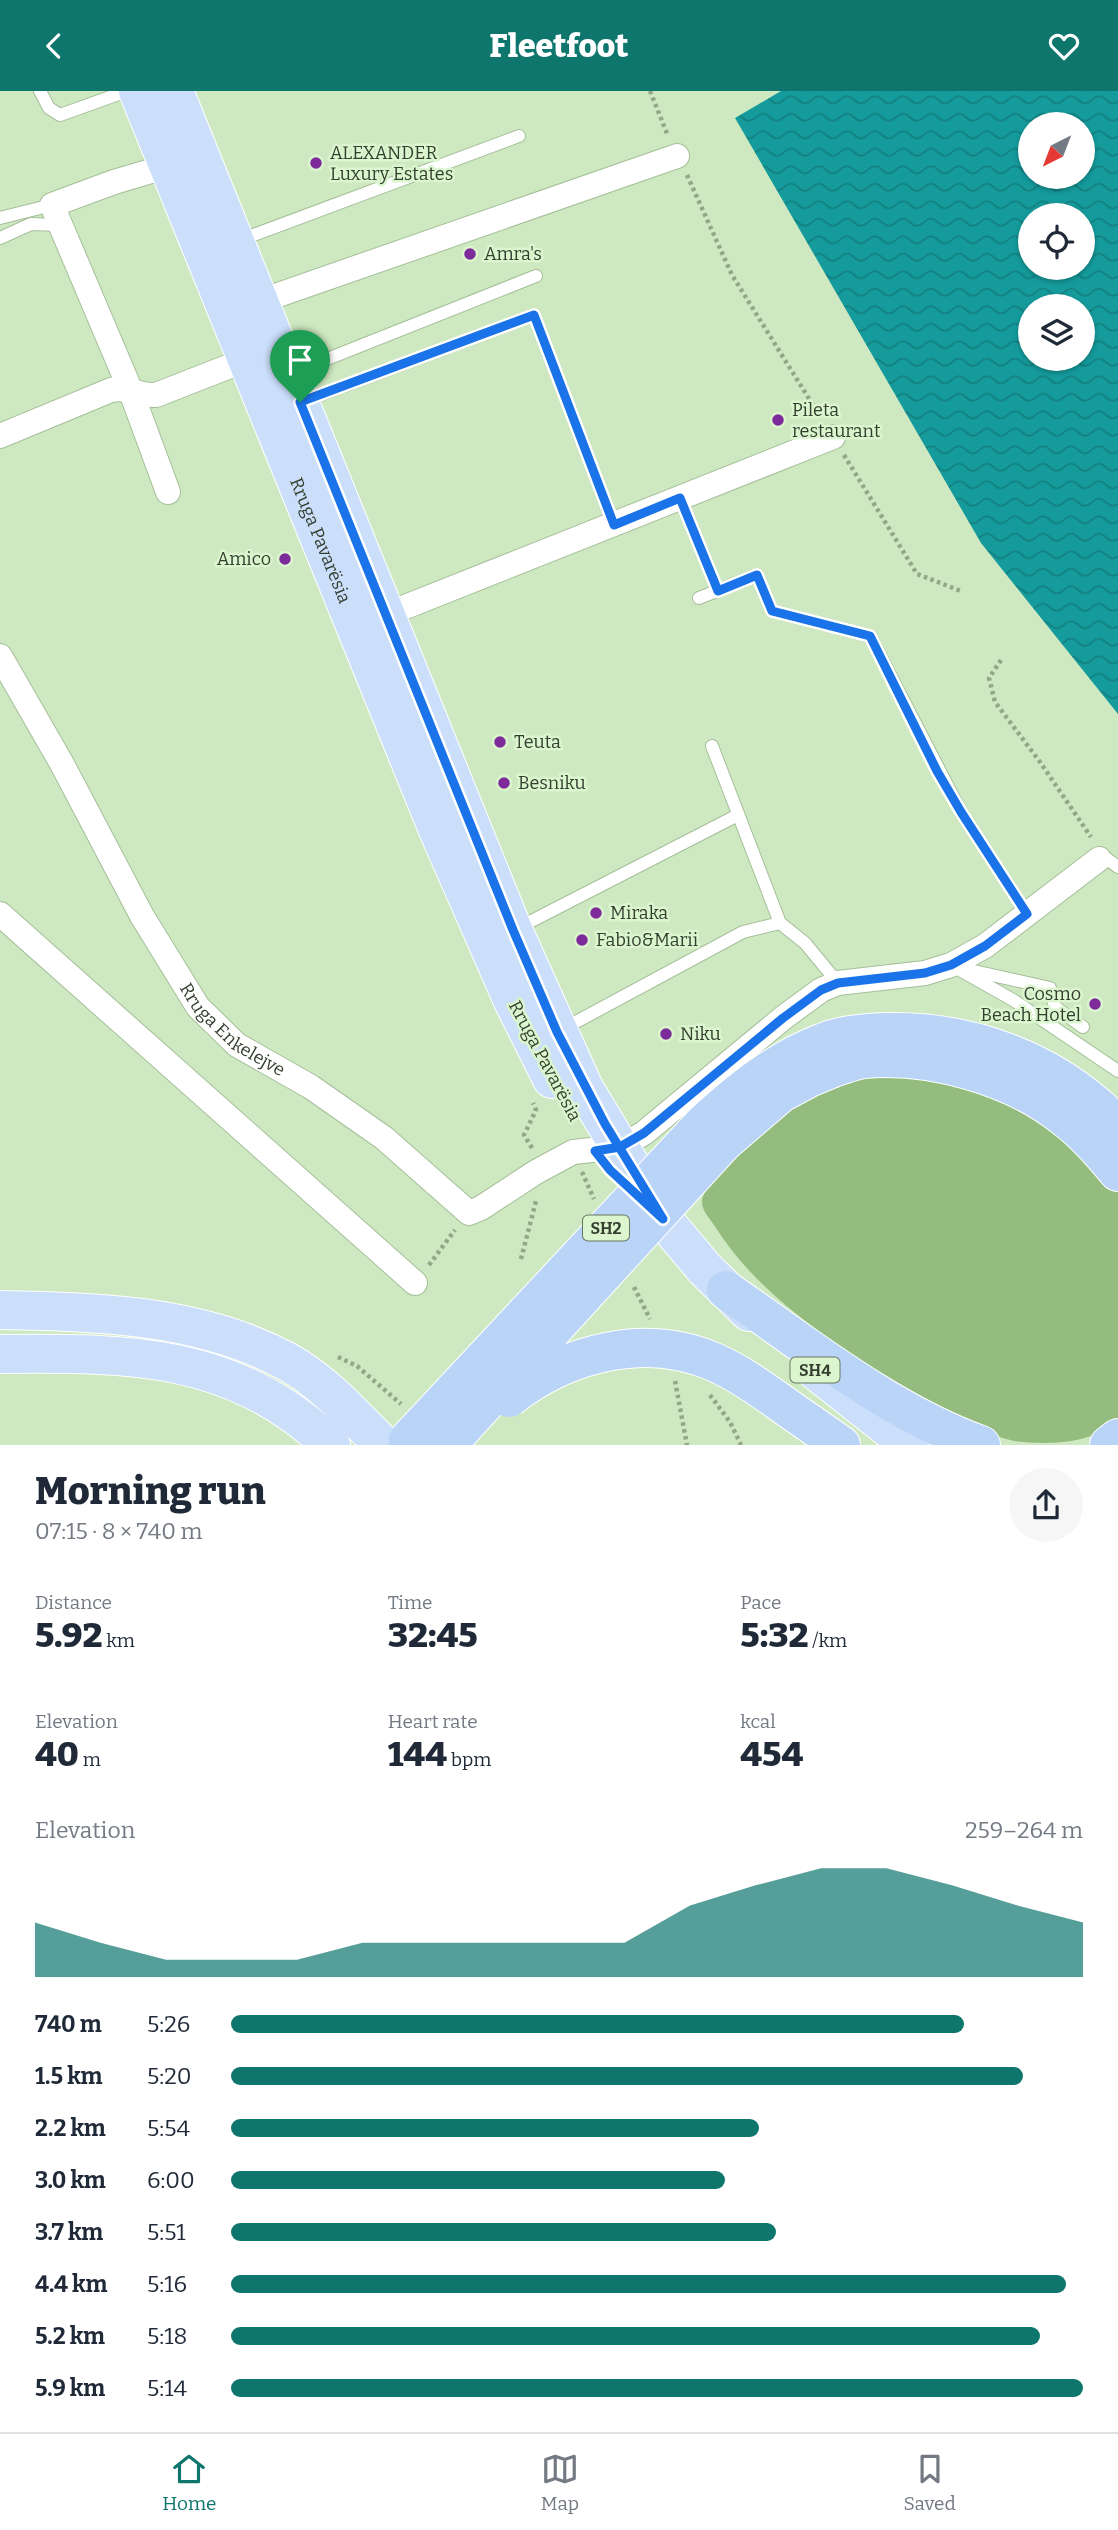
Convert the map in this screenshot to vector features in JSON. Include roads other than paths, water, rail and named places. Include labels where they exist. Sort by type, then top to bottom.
[{"type":"highway","points":[[1118,1126],[1075,1087],[1044,1068],[975,1041],[916,1031],[870,1033],[838,1037],[828,1055],[927,1061],[969,1070],[1002,1081],[1065,1118],[1118,1171]]},
{"type":"highway","name":"SH2","points":[[403,1445],[705,1123],[735,1095],[766,1071],[796,1053],[828,1055]]},
{"type":"highway","name":"SH2","points":[[447,1445],[724,1142],[781,1093],[809,1078],[828,1055]]},
{"type":"highway","points":[[726,1290],[867,1387],[943,1430],[981,1445]]},
{"type":"highway","points":[[455,1445],[522,1389],[547,1372],[596,1354],[649,1347],[681,1350],[715,1363],[748,1381],[841,1445]]},
{"type":"highway","points":[[1110,1445],[1118,1438]]},
{"type":"main road","name":"Rruga Pavarësia","points":[[138,91],[426,800],[502,977],[563,1100],[596,1150],[663,1219],[726,1290]]},
{"type":"main road","name":"Rruga Pavarësia","points":[[174,91],[513,930],[584,1088],[596,1150]]},
{"type":"main road","name":"SH4","points":[[726,1290],[799,1357],[910,1445]]},
{"type":"main road","points":[[0,1310],[128,1315],[183,1324],[235,1339],[287,1361],[310,1377],[332,1394],[383,1445]]},
{"type":"main road","points":[[0,1353],[97,1353],[180,1364],[232,1380],[254,1390],[296,1415],[331,1445]]},
{"type":"street","points":[[258,302],[677,156]]},
{"type":"street","points":[[168,166],[114,181],[55,215],[130,389],[168,492]]},
{"type":"street","points":[[0,436],[111,390],[130,389],[149,396],[156,395],[248,359]]},
{"type":"street","points":[[385,615],[833,437]]},
{"type":"street","name":"Rruga Enkelejve","points":[[0,656],[62,764],[142,916],[198,1007],[237,1045],[311,1087],[383,1137],[469,1213],[536,1172],[596,1150]]},
{"type":"street","points":[[596,1150],[644,1133],[821,990],[838,983],[925,973],[951,965],[985,946],[1027,914],[1107,861]]},
{"type":"street","points":[[0,914],[415,1283]]},
{"type":"lane","points":[[40,91],[49,108],[60,115],[127,91]]},
{"type":"lane","points":[[234,243],[519,137]]},
{"type":"lane","points":[[0,218],[55,215]]},
{"type":"lane","points":[[0,238],[55,215]]},
{"type":"lane","points":[[294,388],[536,276]]},
{"type":"lane","points":[[294,388],[534,315],[614,525]]},
{"type":"lane","points":[[680,498],[718,591]]},
{"type":"lane","points":[[699,598],[757,575],[772,611],[870,636],[943,781],[1027,914]]},
{"type":"lane","points":[[712,746],[780,923],[805,943],[838,983]]},
{"type":"lane","points":[[513,930],[738,815]]},
{"type":"lane","points":[[557,1032],[743,932],[780,923]]},
{"type":"lane","points":[[951,965],[1050,988],[1055,1007],[1083,1027]]},
{"type":"lane","points":[[951,965],[1013,1000],[1118,1071]]},
{"type":"water","points":[[781,91],[1118,91],[1118,714],[981,543],[735,118]]},
{"type":"place","name":"ALEXANDER Luxury Estates","points":[[316,163]]},
{"type":"place","name":"Amra's","points":[[470,254]]},
{"type":"place","name":"Pileta restaurant","points":[[778,420]]},
{"type":"place","name":"Amico","points":[[285,559]]},
{"type":"place","name":"Teuta","points":[[500,742]]},
{"type":"place","name":"Besniku","points":[[504,783]]},
{"type":"place","name":"Miraka","points":[[596,913]]},
{"type":"place","name":"Fabio&Marii","points":[[582,940]]},
{"type":"place","name":"Cosmo Beach Hotel","points":[[1095,1004]]},
{"type":"place","name":"Niku","points":[[666,1034]]}]
